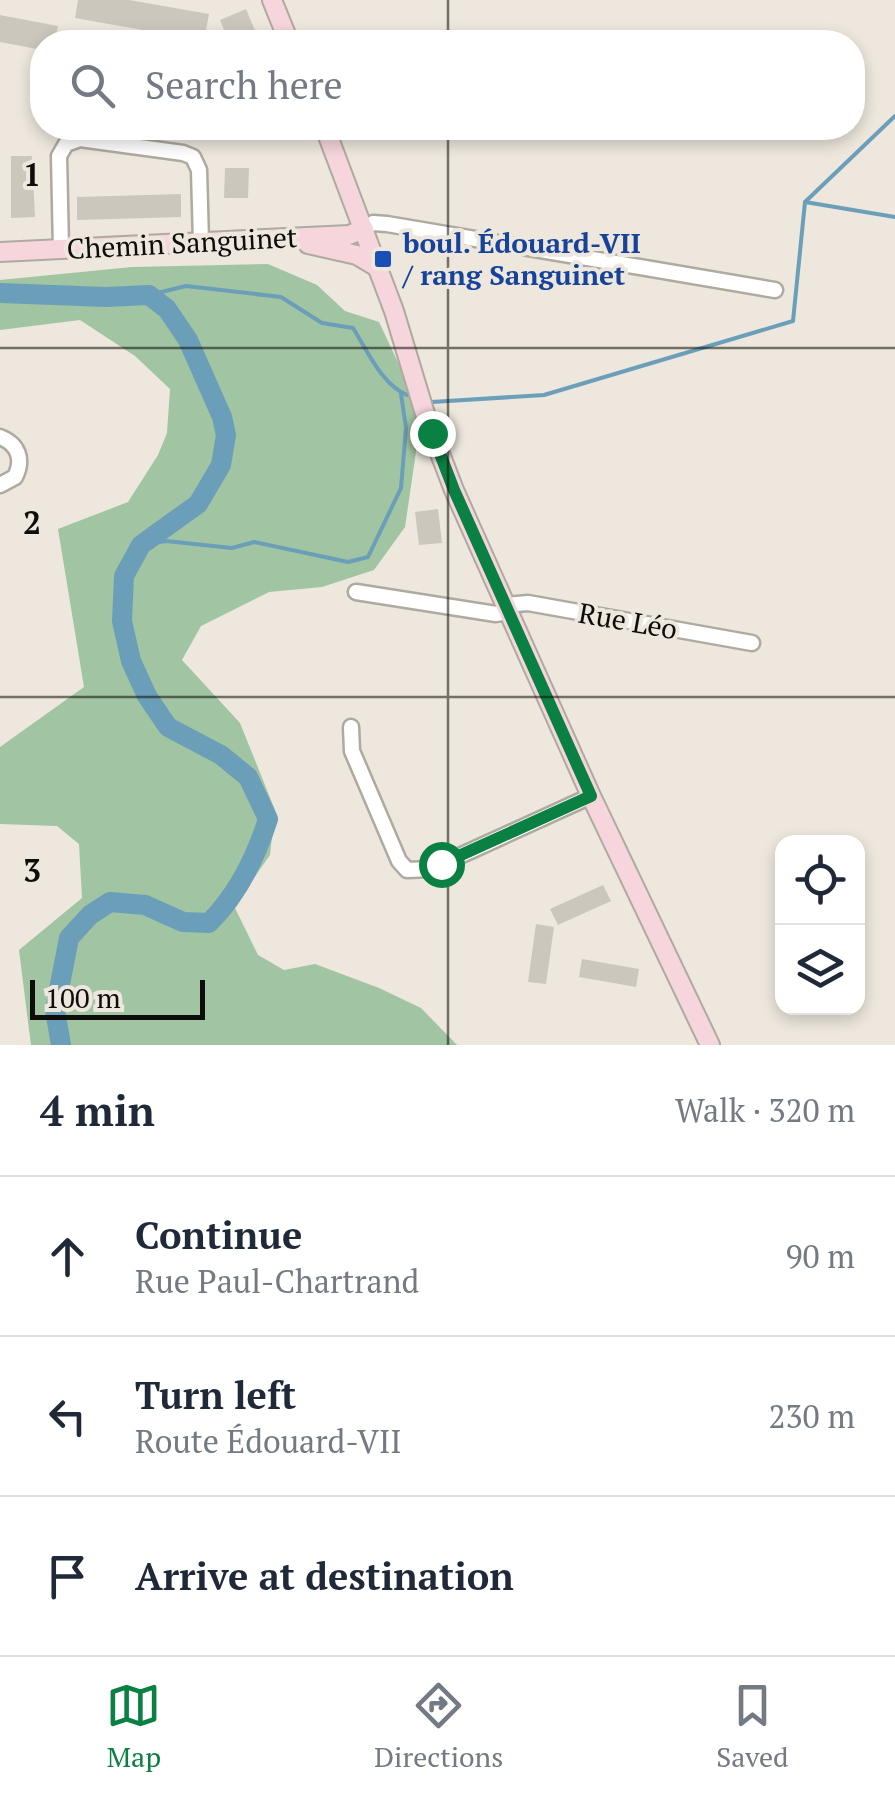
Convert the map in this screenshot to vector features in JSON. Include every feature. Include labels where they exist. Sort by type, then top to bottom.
[{"type":"main road","points":[[272,0],[285,30]]},
{"type":"main road","points":[[330,140],[378,268],[437,448],[591,796],[710,1045]]},
{"type":"main road","name":"Chemin Sanguinet","points":[[0,252],[349,235],[364,229]]},
{"type":"main road","points":[[289,238],[357,254],[378,268]]},
{"type":"street","points":[[61,249],[59,156],[66,144],[77,140]]},
{"type":"street","points":[[87,140],[183,153],[193,158],[199,170],[201,242]]},
{"type":"street","points":[[364,229],[372,223],[387,224],[775,290]]},
{"type":"street","points":[[0,437],[15,446],[20,461],[15,476],[0,486]]},
{"type":"street","name":"Rue Léo","points":[[356,592],[496,614],[528,604],[752,643]]},
{"type":"street","points":[[351,727],[352,751],[398,861],[406,870],[431,869],[591,796]]},
{"type":"green space","points":[[268,264],[317,285],[345,311],[379,322],[410,388],[416,452],[405,527],[374,570],[322,587],[269,592],[201,626],[182,660],[240,723],[275,810],[270,855],[234,906],[258,955],[284,970],[315,964],[379,988],[421,1008],[457,1045],[31,1045],[19,950],[82,898],[79,844],[57,826],[0,824],[0,747],[84,687],[58,529],[128,502],[167,433],[170,389],[135,356],[80,320],[0,330],[0,280],[132,267]]},
{"type":"building","points":[[78,0],[129,0],[209,14],[206,30],[142,30],[75,18]]},
{"type":"building","points":[[246,9],[255,30],[224,30],[220,20]]},
{"type":"building","points":[[0,15],[58,26],[57,30],[30,30],[30,48],[0,42]]},
{"type":"building","points":[[11,156],[32,156],[35,217],[11,218]]},
{"type":"building","points":[[225,168],[249,168],[248,198],[224,198]]},
{"type":"building","points":[[181,194],[181,217],[77,220],[77,197]]},
{"type":"building","points":[[438,509],[442,543],[419,545],[415,512]]},
{"type":"building","points":[[603,885],[611,901],[558,925],[550,909]]},
{"type":"building","points":[[536,924],[554,927],[546,984],[528,982]]},
{"type":"building","points":[[582,959],[639,969],[636,987],[579,977]]},
{"type":"waterway","points":[[432,402],[544,395],[793,321],[805,202],[895,116]]},
{"type":"waterway","points":[[805,202],[895,217]]},
{"type":"waterway","points":[[149,295],[186,286],[281,297],[322,323],[353,328],[383,375],[407,395]]},
{"type":"waterway","points":[[0,293],[149,295],[167,309],[188,340],[222,417],[226,435],[221,465],[198,504],[141,545],[124,576],[122,621],[131,661],[147,696],[168,727],[221,755],[248,777],[268,819],[244,875],[209,923],[183,922],[145,905],[110,902],[90,915],[69,938],[55,1010],[61,1045]]},
{"type":"waterway","points":[[141,545],[166,541],[232,548],[254,542],[348,562],[368,557],[401,488],[406,428],[401,394]]},
{"type":"place","name":"boul. Édouard-VII / rang Sanguinet","points":[[383,259]]},
{"type":"route","points":[[432,433],[591,796],[441,864]]}]
